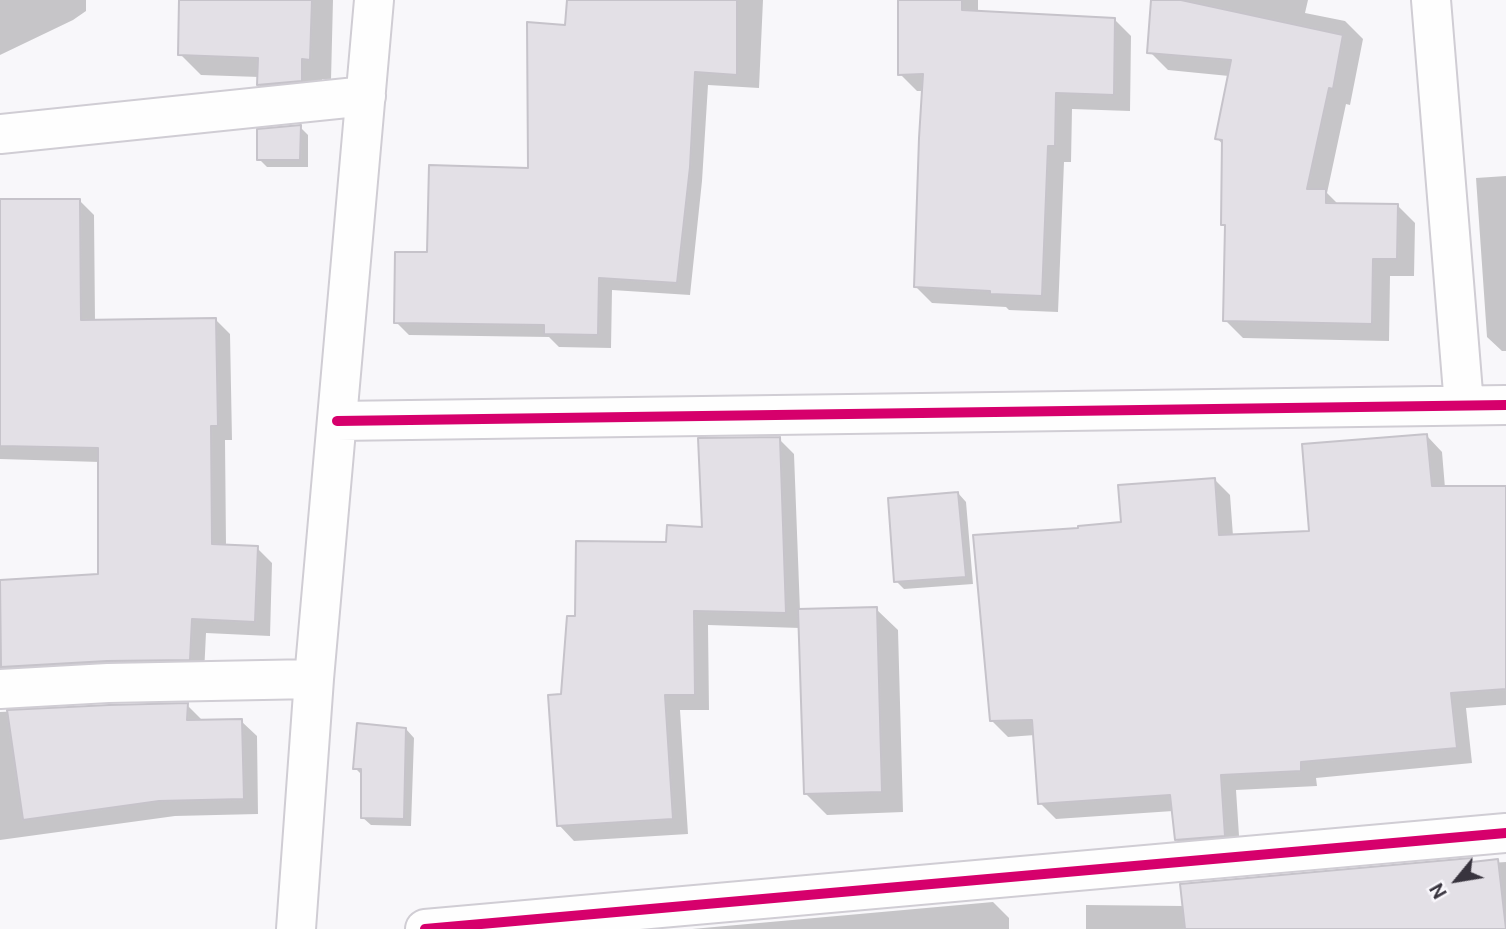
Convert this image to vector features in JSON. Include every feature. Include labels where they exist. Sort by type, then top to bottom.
[{"type":"street","points":[[296,929],[314,679],[374,0]]},
{"type":"street","points":[[1431,0],[1464,405]]},
{"type":"street","points":[[0,134],[366,96]]},
{"type":"street","points":[[337,421],[1506,405]]},
{"type":"street","points":[[0,688],[314,679]]},
{"type":"street","points":[[425,929],[1506,833]]},
{"type":"building","points":[[179,0],[312,0],[310,60],[302,59],[302,81],[257,85],[258,58],[178,55]]},
{"type":"building","points":[[567,0],[737,0],[737,75],[695,72],[690,167],[677,283],[599,278],[598,335],[544,334],[544,325],[394,323],[395,252],[427,252],[429,165],[528,168],[527,22],[565,25]]},
{"type":"building","points":[[898,0],[962,0],[962,10],[1115,18],[1114,95],[1056,93],[1055,146],[1048,146],[1042,296],[914,287],[923,74],[898,75]]},
{"type":"building","points":[[1151,0],[1181,0],[1343,35],[1333,89],[1329,88],[1307,189],[1326,189],[1326,203],[1398,204],[1397,259],[1373,259],[1372,324],[1223,321],[1225,225],[1221,225],[1222,140],[1215,139],[1231,60],[1147,53]]},
{"type":"building","points":[[301,125],[300,160],[257,160],[257,129]]},
{"type":"building","points":[[0,199],[80,199],[81,320],[216,318],[218,426],[211,426],[212,544],[258,546],[255,622],[192,619],[190,660],[1,667],[0,580],[98,574],[98,448],[0,446]]},
{"type":"building","points":[[1427,434],[1432,486],[1506,486],[1506,689],[1451,693],[1457,748],[1301,762],[1301,771],[1221,775],[1225,836],[1175,840],[1170,795],[1038,804],[1032,720],[990,721],[973,535],[1078,528],[1121,522],[1118,485],[1215,478],[1219,535],[1309,531],[1302,444]]},
{"type":"building","points":[[780,437],[786,613],[694,611],[695,695],[665,695],[673,819],[557,826],[548,695],[561,694],[567,616],[575,616],[576,541],[666,542],[667,525],[702,527],[698,438]]},
{"type":"building","points":[[958,492],[966,577],[894,582],[888,498]]},
{"type":"building","points":[[877,607],[882,792],[804,794],[798,609]]},
{"type":"building","points":[[188,703],[187,720],[242,719],[244,799],[159,801],[23,820],[7,710]]},
{"type":"building","points":[[357,723],[406,728],[404,819],[361,818],[361,769],[353,769]]},
{"type":"building","points":[[1471,858],[1472,862],[1498,859],[1506,929],[1185,929],[1180,884]]},
{"type":"cycle path","points":[[337,421],[1506,405]]},
{"type":"cycle path","points":[[425,929],[1506,833]]}]
